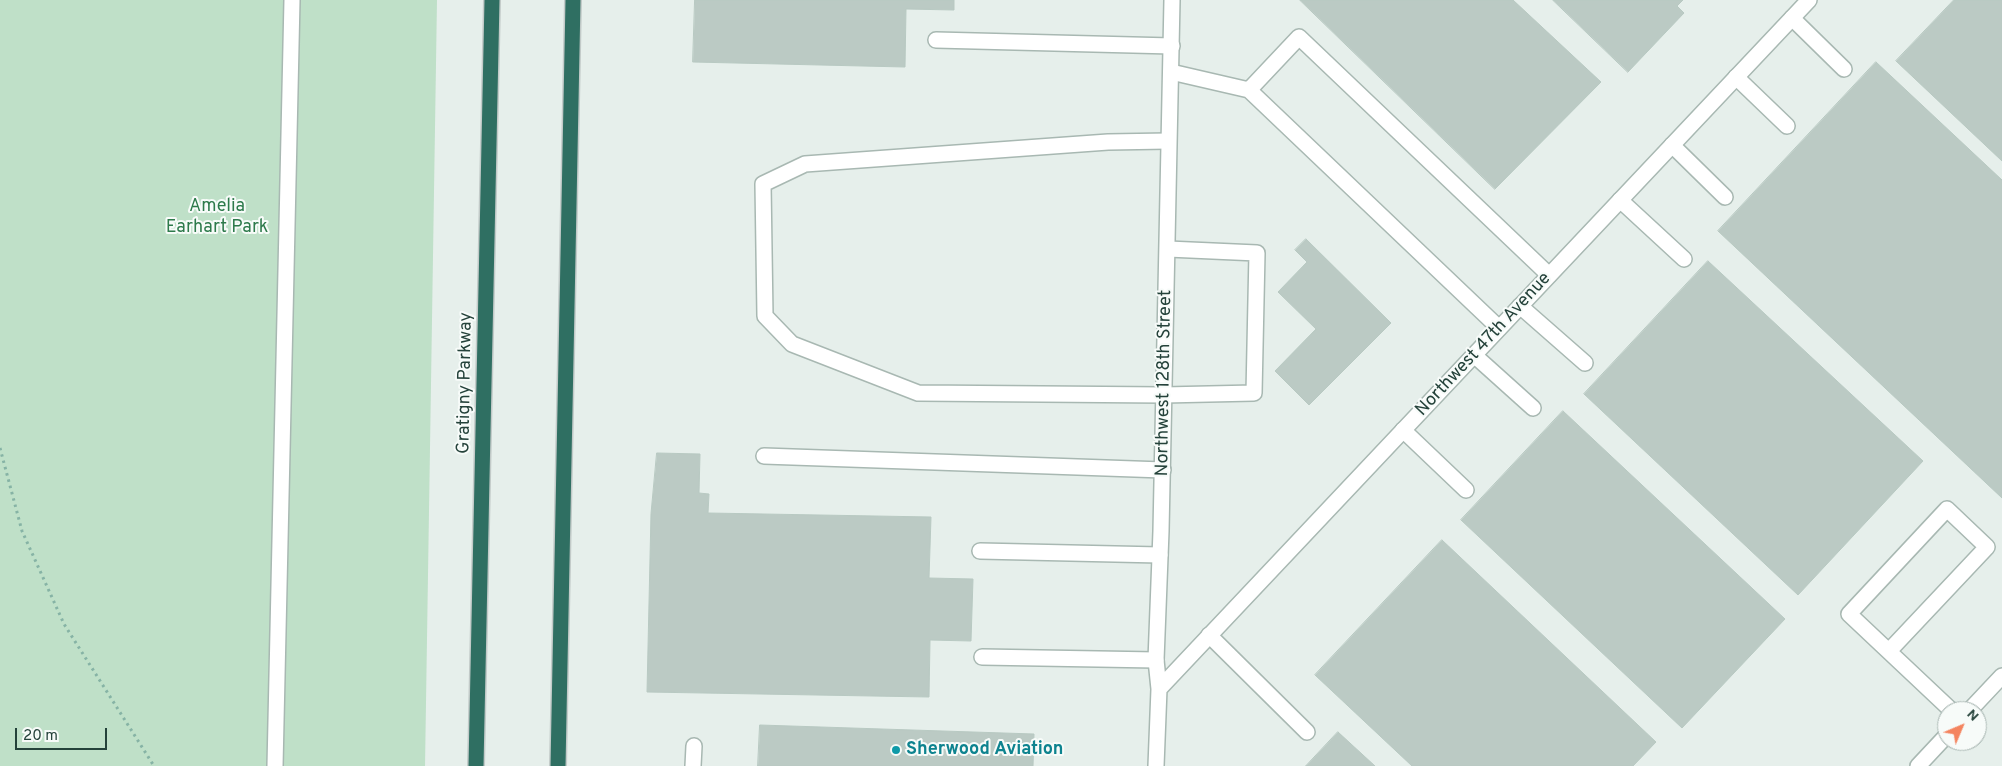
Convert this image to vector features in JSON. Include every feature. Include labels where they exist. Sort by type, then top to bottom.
[{"type":"highway","name":"Gratigny Parkway","points":[[476,766],[492,0]]},
{"type":"highway","points":[[558,766],[573,0]]},
{"type":"street","points":[[275,766],[292,0]]},
{"type":"street","name":"Northwest 128th Street","points":[[1156,766],[1159,689],[1156,660],[1163,470],[1172,0]]},
{"type":"street","name":"Northwest 47th Avenue","points":[[1159,689],[1809,0]]},
{"type":"street","points":[[1792,18],[1844,69]]},
{"type":"street","points":[[1249,90],[1299,38],[1549,276]]},
{"type":"street","points":[[936,40],[1172,46]]},
{"type":"street","points":[[1171,72],[1249,90],[1499,328]]},
{"type":"street","points":[[1736,77],[1787,126]]},
{"type":"street","points":[[1168,141],[1108,142],[804,164],[763,184],[765,316],[792,344],[918,393],[1164,395],[1254,393],[1257,253],[1168,249]]},
{"type":"street","points":[[1672,145],[1725,197]]},
{"type":"street","points":[[1620,200],[1684,259]]},
{"type":"street","points":[[1520,306],[1585,364]]},
{"type":"street","points":[[1474,354],[1533,408]]},
{"type":"street","points":[[1403,430],[1466,490]]},
{"type":"street","points":[[764,456],[1163,470]]},
{"type":"street","points":[[1889,651],[1988,547],[1947,509],[1848,614],[1942,701]]},
{"type":"street","points":[[980,551],[1160,555]]},
{"type":"street","points":[[1209,635],[1308,732]]},
{"type":"street","points":[[982,657],[1156,660]]},
{"type":"street","points":[[1978,701],[2002,676]]},
{"type":"street","points":[[693,766],[694,746]]},
{"type":"street","points":[[1918,766],[1937,746]]},
{"type":"path","points":[[0,448],[22,531],[64,624],[154,766]]},
{"type":"green space","name":"Amelia Earhart Park","points":[[0,0],[437,0],[425,766],[0,766]]},
{"type":"building","points":[[695,0],[954,0],[954,10],[906,9],[905,67],[693,62]]},
{"type":"building","points":[[1300,0],[1513,0],[1601,82],[1495,189]]},
{"type":"building","points":[[1553,0],[1683,0],[1677,6],[1684,13],[1628,72]]},
{"type":"building","points":[[1954,0],[2002,0],[2002,161],[1896,61]]},
{"type":"building","points":[[1876,62],[2002,180],[2002,498],[1718,231]]},
{"type":"building","points":[[1306,239],[1391,323],[1309,405],[1275,371],[1316,329],[1278,292],[1307,262],[1295,250]]},
{"type":"building","points":[[1708,261],[1923,461],[1798,595],[1584,394]]},
{"type":"building","points":[[1563,411],[1785,619],[1682,728],[1461,520]]},
{"type":"building","points":[[657,453],[700,454],[699,493],[709,494],[708,513],[931,517],[929,578],[973,579],[971,641],[930,640],[929,697],[647,692],[651,514]]},
{"type":"building","points":[[1442,540],[1656,742],[1633,766],[1412,766],[1315,675]]},
{"type":"building","name":"Sherwood Aviation","points":[[760,725],[1034,734],[1033,766],[758,766]]},
{"type":"building","points":[[1338,732],[1375,766],[1306,766]]},
{"type":"place","name":"Sherwood Aviation","points":[[896,750]]}]
